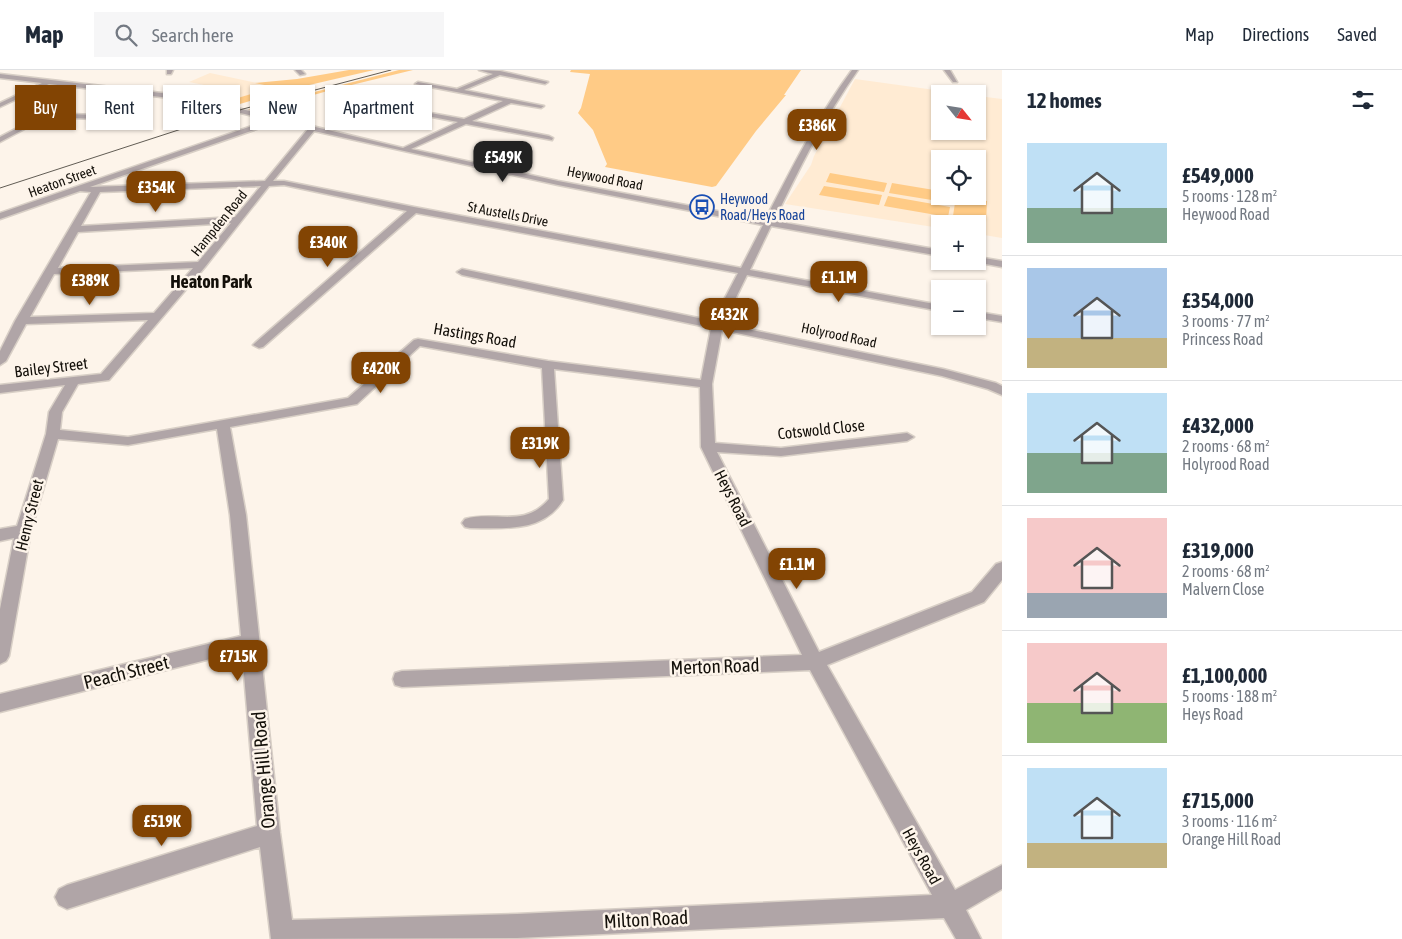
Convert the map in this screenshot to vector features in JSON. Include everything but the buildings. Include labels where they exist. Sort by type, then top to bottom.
[{"type":"street","points":[[482,70],[545,82]]},
{"type":"street","points":[[458,91],[508,70]]},
{"type":"street","name":"Heys Road","points":[[855,70],[835,96],[810,140],[717,324],[706,384],[708,447],[816,662],[969,939]]},
{"type":"street","points":[[947,70],[955,81]]},
{"type":"street","name":"Heywood Road","points":[[0,76],[187,98],[250,114]]},
{"type":"street","points":[[0,105],[48,82]]},
{"type":"street","points":[[418,84],[541,106]]},
{"type":"street","points":[[404,150],[509,100]]},
{"type":"street","points":[[432,115],[548,138]]},
{"type":"street","points":[[7,128],[15,128]]},
{"type":"street","name":"Heaton Street","points":[[0,216],[250,129]]},
{"type":"street","points":[[0,140],[18,130]]},
{"type":"street","name":"Hampden Road","points":[[105,377],[202,265],[311,130]]},
{"type":"street","name":"Heywood Road","points":[[315,130],[404,150],[767,223],[931,251]]},
{"type":"street","name":"St Austells Drive","points":[[79,188],[97,190],[268,182],[284,183],[414,210],[931,306]]},
{"type":"street","points":[[0,361],[97,190]]},
{"type":"street","points":[[259,345],[414,210]]},
{"type":"street","points":[[76,229],[238,220]]},
{"type":"street","points":[[986,261],[1002,264]]},
{"type":"street","points":[[51,271],[202,265]]},
{"type":"street","name":"Holyrood Road","points":[[462,272],[717,324],[943,373],[992,386],[1002,391]]},
{"type":"street","points":[[22,321],[159,316]]},
{"type":"street","points":[[986,317],[1002,320]]},
{"type":"street","name":"Hastings Road","points":[[53,434],[128,441],[352,401],[418,342],[548,365],[706,384]]},
{"type":"street","points":[[470,523],[530,522],[549,512],[556,500],[548,365]]},
{"type":"street","name":"Bailey Street","points":[[0,389],[105,377]]},
{"type":"street","name":"Henry Street","points":[[0,656],[23,531],[53,434],[52,423],[56,409],[74,381]]},
{"type":"street","name":"Orange Hill Road","points":[[223,423],[238,515],[269,833],[282,935]]},
{"type":"street","name":"Cotswold Close","points":[[708,447],[782,452],[907,437]]},
{"type":"street","points":[[0,535],[23,531]]},
{"type":"street","name":"Merton Road","points":[[402,679],[816,662],[978,597],[1002,568]]},
{"type":"street","name":"Peach Street","points":[[0,702],[251,641]]},
{"type":"street","points":[[67,897],[269,833]]},
{"type":"street","name":"Milton Road","points":[[282,935],[950,906],[1002,876]]},
{"type":"shaded area","points":[[349,70],[374,70],[309,85],[264,85],[255,83],[297,79]]},
{"type":"shaded area","points":[[399,70],[413,70],[352,85],[341,85]]},
{"type":"shaded area","points":[[571,70],[801,70],[784,95],[786,95],[756,131],[716,186],[712,187],[605,167],[607,164],[593,130],[578,113],[590,74],[570,72]]},
{"type":"shaded area","points":[[210,73],[267,85],[250,85],[250,95],[240,97],[240,85],[204,85],[189,82]]},
{"type":"shaded area","points":[[855,79],[931,89],[931,140],[986,140],[986,97],[1002,99],[1002,238],[986,235],[986,215],[931,215],[931,227],[785,204],[811,165]]},
{"type":"shaded area","points":[[325,89],[325,92],[315,95],[315,92]]},
{"type":"shaded area","points":[[250,94],[250,101],[240,104],[240,97]]},
{"type":"shaded area","points":[[830,173],[887,183],[884,192],[826,182]]},
{"type":"shaded area","points":[[892,183],[931,190],[931,200],[889,193]]},
{"type":"shaded area","points":[[824,186],[882,195],[879,205],[819,195]]},
{"type":"shaded area","points":[[888,196],[950,207],[948,215],[936,215],[884,206]]},
{"type":"shaded area","points":[[987,201],[986,222],[986,215],[953,215],[955,205],[986,205]]},
{"type":"tram line","points":[[0,188],[243,109],[391,70]]},
{"type":"place","name":"Heywood Road/Heys Road","points":[[702,207]]},
{"type":"district","name":"Heaton Park","points":[[211,282]]}]
